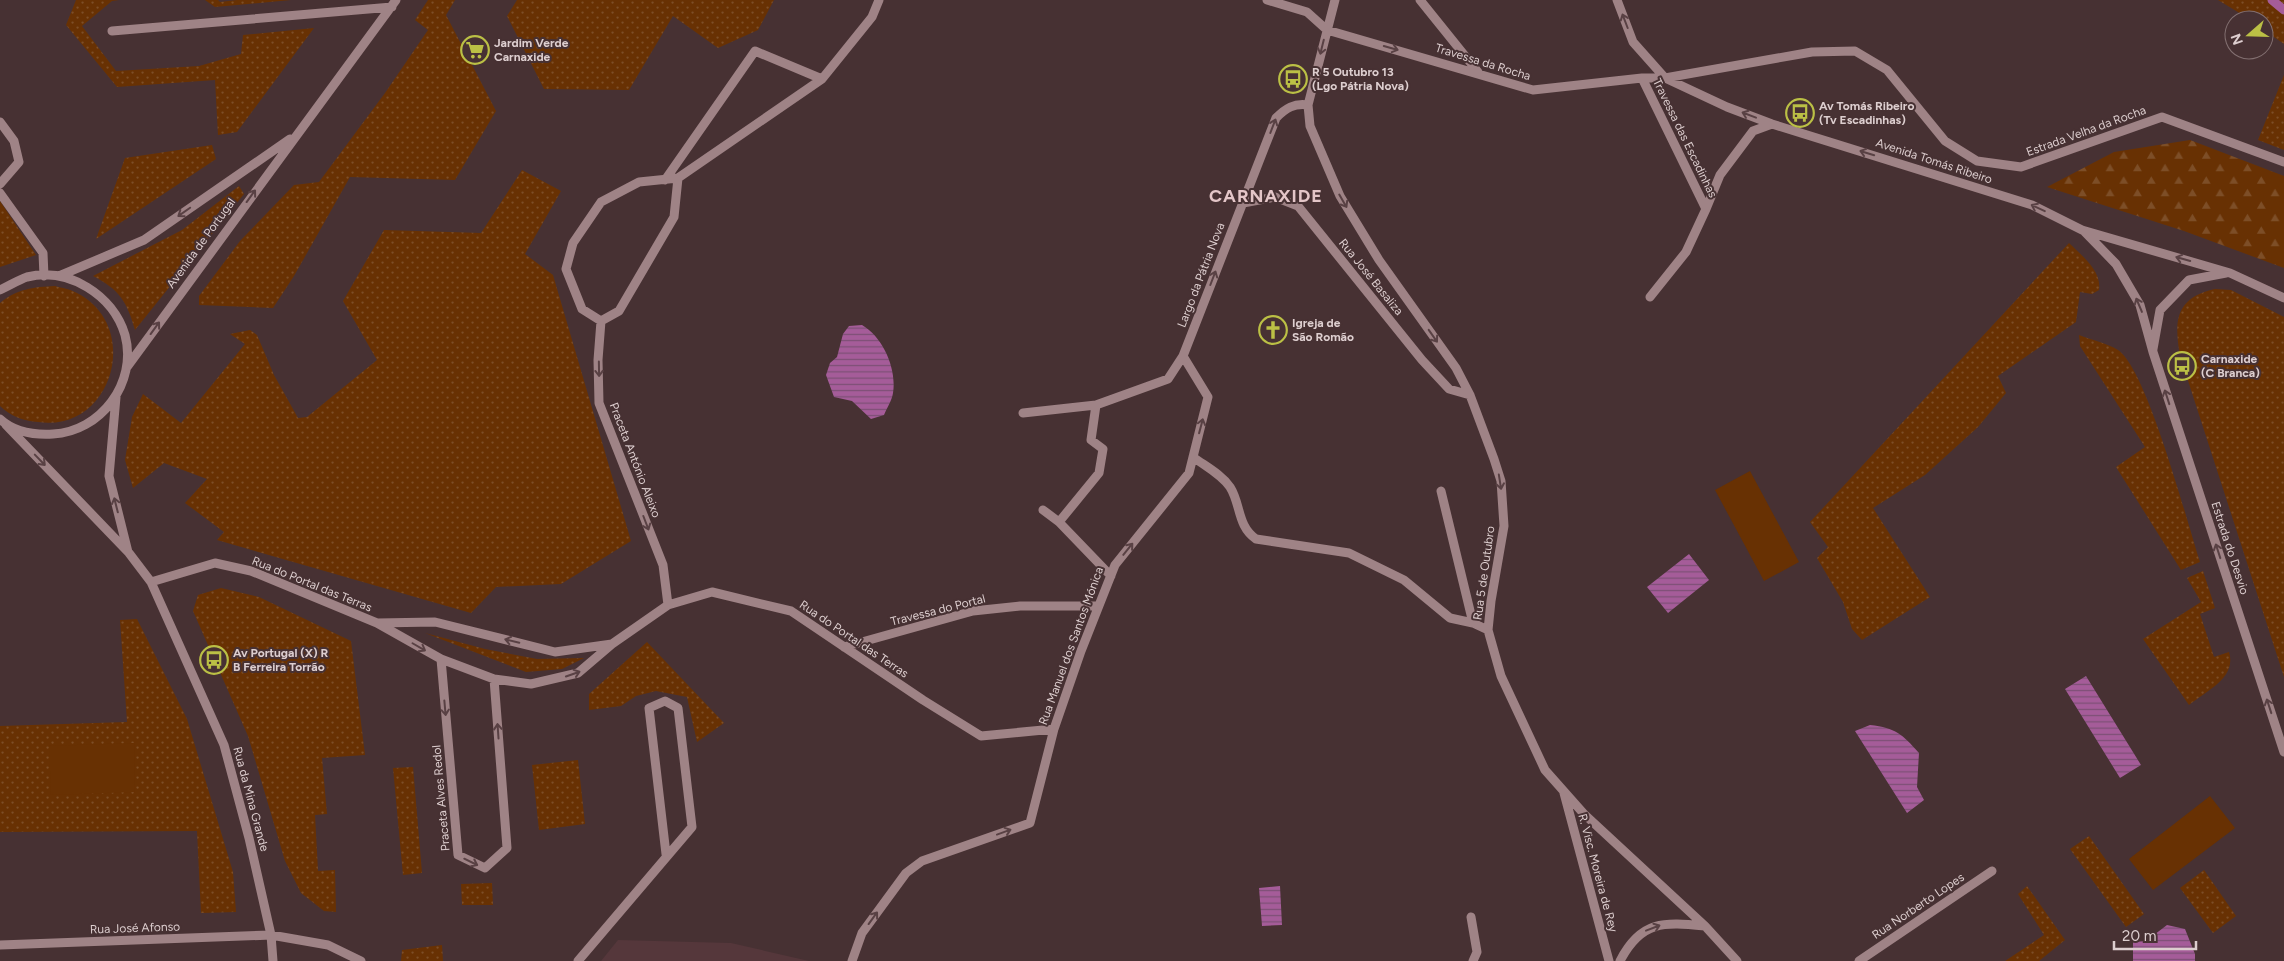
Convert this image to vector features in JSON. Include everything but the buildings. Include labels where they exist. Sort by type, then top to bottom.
[{"type":"street","points":[[678,178],[674,217],[619,311],[601,321],[582,309],[566,269],[573,243],[601,202],[639,182],[678,178],[822,79],[872,17],[879,0]]},
{"type":"street","points":[[1267,0],[1307,12],[1327,30]]},
{"type":"street","name":"Rua 5 de Outubro","points":[[1335,0],[1308,105],[1310,126],[1340,196],[1379,260],[1456,368],[1470,395],[1501,481],[1504,526],[1488,630],[1501,676],[1545,770],[1584,814],[1705,926],[1737,961]]},
{"type":"street","points":[[1420,0],[1478,72]]},
{"type":"street","name":"Avenida Tomás Ribeiro","points":[[1617,0],[1633,42],[1665,78],[1727,107],[1772,124],[2032,205],[2082,230],[2230,273],[2284,298]]},
{"type":"street","points":[[112,31],[394,3]]},
{"type":"street","name":"Avenida de Portugal","points":[[127,367],[296,134],[394,3]]},
{"type":"street","name":"Travessa da Rocha","points":[[1327,30],[1478,72],[1533,90],[1642,78],[1665,78]]},
{"type":"street","points":[[665,180],[755,50],[822,79]]},
{"type":"street","name":"Estrada Velha da Rocha","points":[[1665,78],[1812,52],[1854,51],[1888,70],[1945,140],[1977,161],[2021,167],[2162,117],[2284,162]]},
{"type":"street","name":"Travessa das Escadinhas","points":[[1642,78],[1706,209]]},
{"type":"street","name":"Largo da Pátria Nova","points":[[1023,413],[1096,405],[1168,379],[1183,356],[1276,118],[1287,108],[1299,103],[1308,105]]},
{"type":"street","points":[[0,122],[14,141],[19,162],[0,184]]},
{"type":"street","name":"Travessa das Escadinhas","points":[[1650,297],[1686,252],[1720,175],[1752,131],[1772,124]]},
{"type":"street","name":"Avenida de Portugal","points":[[59,276],[144,240],[296,134]]},
{"type":"street","points":[[0,193],[43,253],[44,276]]},
{"type":"street","name":"Rua José Basaliza","points":[[1243,202],[1276,197],[1298,206],[1422,360],[1449,389],[1470,395]]},
{"type":"street","name":"Estrada do Desvio","points":[[2082,230],[2116,264],[2140,305],[2153,352],[2284,752]]},
{"type":"street","name":"Estrada do Desvio","points":[[2153,352],[2160,310],[2189,280],[2230,273]]},
{"type":"street","points":[[0,290],[27,277],[44,276],[59,276],[88,286],[111,308],[125,336],[127,367],[116,397],[109,476],[128,552]]},
{"type":"street","name":"Praceta António Aleixo","points":[[601,321],[598,360],[599,402],[663,565],[668,605]]},
{"type":"street","points":[[1183,356],[1208,397],[1193,457],[1222,478],[1230,488],[1246,533],[1256,539],[1349,553],[1404,580],[1450,618],[1473,623],[1488,630]]},
{"type":"street","points":[[3,422],[36,435],[67,434],[95,420],[116,397]]},
{"type":"street","points":[[1059,522],[1099,473],[1103,449],[1091,440],[1096,405]]},
{"type":"street","points":[[3,422],[128,552],[151,582]]},
{"type":"street","name":"Rua Manuel dos Santos Mónica","points":[[852,961],[862,934],[906,873],[922,861],[1030,822],[1054,729],[1098,606],[1115,565],[1189,473],[1193,457]]},
{"type":"street","points":[[1441,491],[1473,623]]},
{"type":"street","points":[[1043,510],[1059,522],[1111,576]]},
{"type":"street","name":"Rua do Portal das Terras","points":[[151,582],[215,564],[251,571],[377,623],[441,659],[494,679],[531,684],[578,674],[612,644],[668,605],[712,592],[791,611],[981,736],[1054,729]]},
{"type":"street","name":"Rua da Mina Grande","points":[[151,582],[224,745],[250,838],[271,935],[273,961]]},
{"type":"street","name":"Travessa do Portal","points":[[844,647],[973,611],[1020,606],[1098,606]]},
{"type":"street","name":"Rua do Portal das Terras","points":[[377,623],[436,622],[555,652],[612,644]]},
{"type":"street","name":"Praceta Alves Redol","points":[[441,659],[458,856],[485,868],[507,848],[494,679]]},
{"type":"street","points":[[578,961],[666,854],[692,827],[678,708],[665,701],[649,708],[666,854]]},
{"type":"street","name":"R. Visc. Moreira de Rey","points":[[1563,791],[1609,961]]},
{"type":"street","name":"Rua Norberto Lopes","points":[[1859,961],[1992,872]]},
{"type":"street","points":[[1471,917],[1477,952],[1473,961]]},
{"type":"street","points":[[1620,961],[1640,933],[1667,922],[1705,926]]},
{"type":"street","name":"Rua José Afonso","points":[[0,945],[271,935],[328,945],[360,961]]},
{"type":"shaded area","points":[[862,325],[870,330],[887,354],[894,384],[891,401],[884,415],[871,419],[852,401],[834,397],[826,375],[830,363],[837,357],[843,334],[849,326]]},
{"type":"shaded area","points":[[1689,554],[1709,580],[1668,613],[1647,587]]},
{"type":"shaded area","points":[[2086,676],[2141,765],[2120,778],[2065,689]]},
{"type":"shaded area","points":[[1870,725],[1886,728],[1898,733],[1919,753],[1917,787],[1924,800],[1907,813],[1855,731]]},
{"type":"shaded area","points":[[1280,886],[1282,925],[1262,926],[1259,888]]},
{"type":"shaded area","points":[[2167,925],[2185,929],[2195,954],[2195,961],[2133,961],[2133,942],[2146,941]]},
{"type":"shaded area","points":[[618,940],[731,943],[809,961],[601,961]]},
{"type":"green space","points":[[76,0],[119,0],[112,1],[82,26],[116,71],[199,66],[241,54],[243,35],[314,28],[237,132],[218,135],[215,80],[117,87],[66,25]]},
{"type":"green space","points":[[205,0],[218,0],[220,2],[237,0],[291,0],[215,7]]},
{"type":"green space","points":[[428,0],[455,0],[446,15],[496,111],[455,180],[350,177],[294,276],[273,308],[199,305],[199,296],[240,241],[294,185],[319,182],[385,93],[428,30],[415,20]]},
{"type":"green space","points":[[517,0],[774,0],[758,30],[718,48],[673,16],[629,90],[544,89],[507,16]]},
{"type":"green space","points":[[2218,0],[2284,0],[2284,44],[2274,37],[2274,10],[2234,10]]},
{"type":"green space","points":[[2284,75],[2284,150],[2258,140]]},
{"type":"green space","points":[[2190,140],[2284,176],[2284,268],[2184,231],[2047,187],[2114,152]]},
{"type":"green space","points":[[212,145],[216,159],[96,239],[125,158]]},
{"type":"green space","points":[[522,170],[561,191],[525,254],[553,275],[631,541],[561,584],[496,587],[471,613],[217,540],[224,532],[185,503],[207,479],[164,463],[133,488],[125,460],[132,417],[143,394],[181,423],[245,344],[230,334],[250,330],[257,335],[274,375],[298,418],[307,417],[377,360],[343,301],[384,230],[481,233]]},
{"type":"green space","points":[[239,186],[244,194],[135,330],[129,312],[121,298],[110,286],[93,276],[182,230]]},
{"type":"green space","points":[[0,201],[36,255],[0,267]]},
{"type":"green space","points":[[2069,243],[2090,264],[2099,283],[2099,290],[2092,294],[2080,292],[2076,322],[1998,376],[2006,393],[1978,427],[1925,475],[1873,508],[1930,597],[1862,640],[1852,629],[1843,602],[1817,558],[1828,547],[1810,522]]},
{"type":"green space","points":[[55,286],[77,293],[97,309],[109,329],[113,352],[110,374],[100,395],[85,411],[64,421],[38,422],[13,415],[0,406],[0,303],[6,298],[26,290]]},
{"type":"green space","points":[[2215,289],[2231,290],[2284,317],[2284,677],[2180,356],[2177,332],[2180,313],[2192,298]]},
{"type":"green space","points":[[2079,335],[2104,343],[2118,350],[2129,363],[2141,386],[2165,448],[2200,562],[2181,570],[2116,467],[2145,447],[2080,346]]},
{"type":"green space","points":[[1750,471],[1799,562],[1764,581],[1715,490]]},
{"type":"green space","points":[[2203,571],[2215,608],[2200,614],[2214,657],[2229,652],[2230,661],[2229,669],[2224,677],[2189,705],[2143,639],[2201,602],[2187,578]]},
{"type":"green space","points":[[221,588],[259,597],[351,641],[365,755],[322,758],[327,814],[315,815],[318,871],[335,870],[336,912],[324,911],[301,893],[285,861],[248,736],[193,611],[198,595]]},
{"type":"green space","points":[[137,619],[187,719],[233,872],[236,912],[201,913],[197,831],[0,832],[0,726],[127,722],[120,620]]},
{"type":"green space","points":[[425,633],[485,649],[537,659],[584,658],[562,669],[526,672]]},
{"type":"green space","points":[[647,642],[724,723],[697,742],[687,697],[656,691],[636,696],[621,706],[589,710],[589,694]]},
{"type":"green space","points":[[134,743],[135,792],[51,795],[49,746]]},
{"type":"green space","points":[[578,760],[585,824],[539,830],[532,765]]},
{"type":"green space","points":[[413,767],[422,873],[403,875],[393,768]]},
{"type":"green space","points":[[2210,796],[2235,828],[2153,890],[2129,859]]},
{"type":"green space","points":[[2089,836],[2144,914],[2126,927],[2070,849]]},
{"type":"green space","points":[[2204,870],[2236,916],[2213,933],[2180,888]]},
{"type":"green space","points":[[492,883],[493,905],[462,905],[461,884]]},
{"type":"green space","points":[[2027,886],[2065,940],[2039,961],[2005,961],[2044,935],[2018,894]]},
{"type":"green space","points":[[442,945],[443,961],[401,961],[402,950]]},
{"type":"waterway","points":[[2272,0],[2284,10]]},
{"type":"place","name":"Jardim Verde Carnaxide","points":[[475,50]]},
{"type":"place","name":"R 5 Outubro 13 (Lgo Pátria Nova)","points":[[1293,79]]},
{"type":"place","name":"Av Tomás Ribeiro (Tv Escadinhas)","points":[[1800,113]]},
{"type":"place","name":"Igreja de São Romão","points":[[1273,330]]},
{"type":"place","name":"Carnaxide (C Branca)","points":[[2182,366]]},
{"type":"place","name":"Av Portugal (X) R B Ferreira Torrão","points":[[214,660]]},
{"type":"district","name":"CARNAXIDE","points":[[1266,196]]}]
